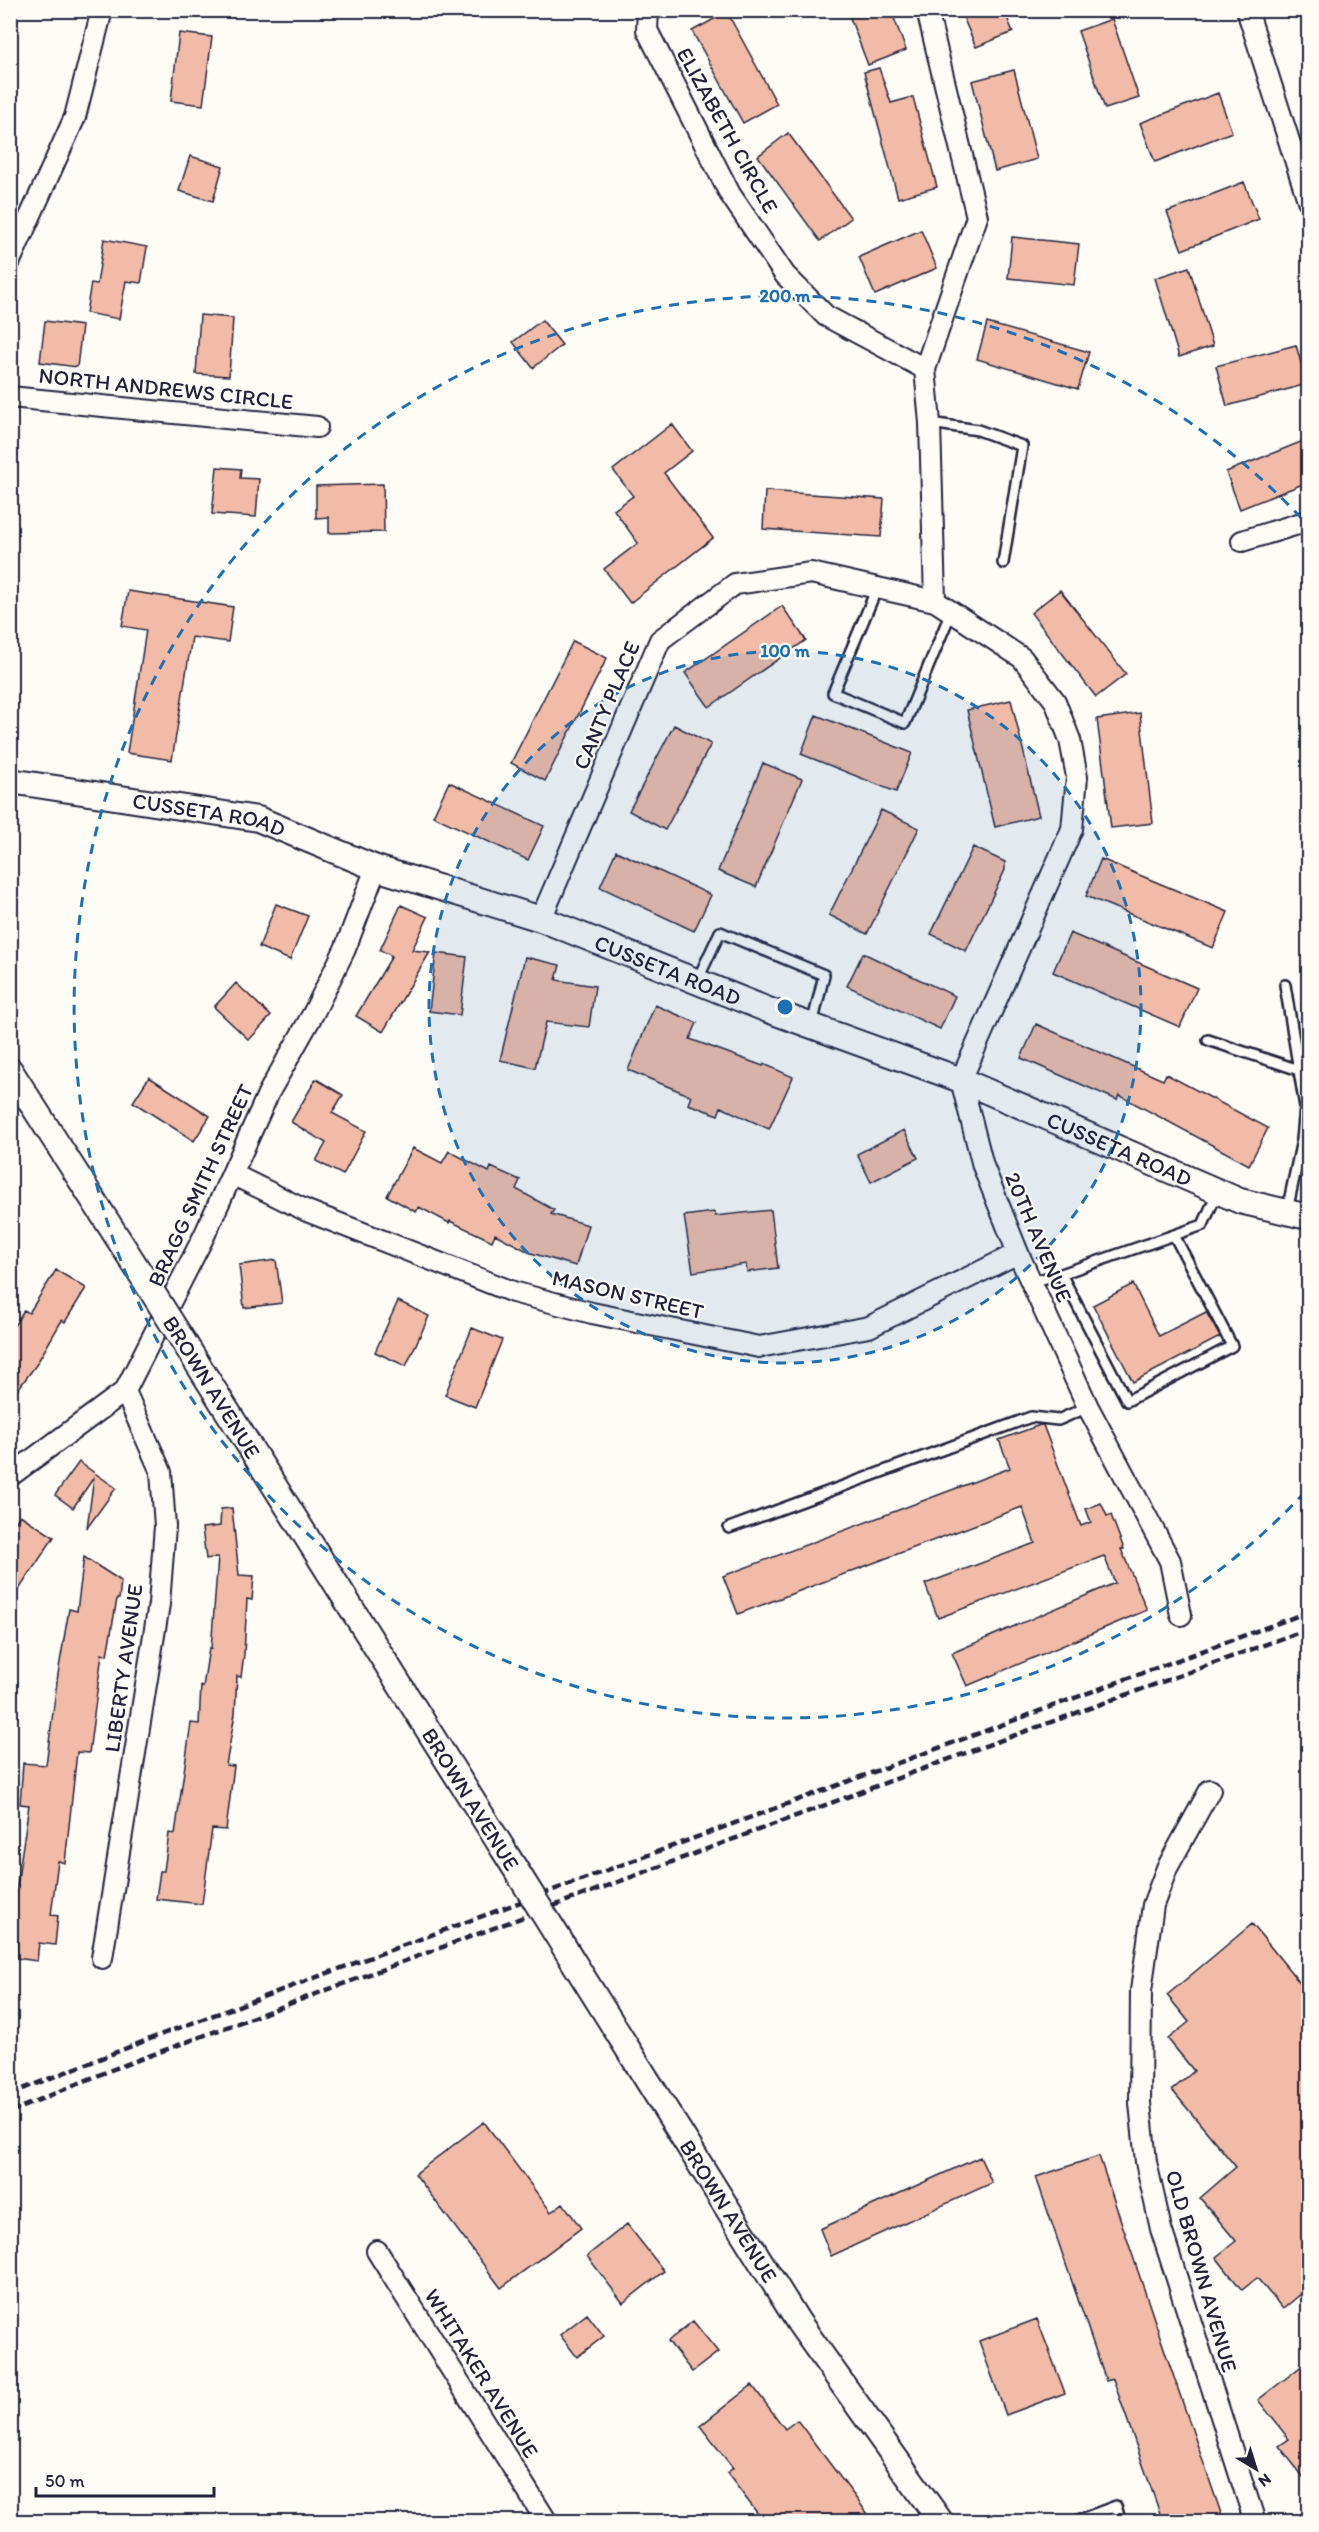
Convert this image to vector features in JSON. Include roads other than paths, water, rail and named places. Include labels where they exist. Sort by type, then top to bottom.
[{"type":"street","points":[[10,261],[75,117],[102,10]]},
{"type":"street","name":"ELIZABETH CIRCLE","points":[[648,10],[647,30],[730,194],[784,275],[826,316],[925,369]]},
{"type":"street","points":[[927,10],[977,217],[925,369],[943,607]]},
{"type":"street","points":[[1247,10],[1304,169],[1308,200]]},
{"type":"street","name":"NORTH ANDREWS CIRCLE","points":[[10,397],[317,427]]},
{"type":"street","points":[[1242,542],[1308,521]]},
{"type":"street","name":"CANTY PLACE","points":[[541,920],[660,640],[735,584],[811,573],[877,588],[943,607],[1022,658],[1054,701],[1070,740],[1077,777],[1072,829],[961,1080]]},
{"type":"street","name":"CUSSETA ROAD","points":[[10,781],[258,819],[376,868],[541,920],[961,1080],[1240,1201],[1297,1215]]},
{"type":"street","name":"BRAGG SMITH STREET","points":[[10,1476],[125,1391],[157,1331],[269,1092],[314,1012],[345,949],[376,868]]},
{"type":"street","name":"BROWN AVENUE","points":[[10,1070],[187,1347],[800,2323],[941,2522]]},
{"type":"street","name":"20TH AVENUE","points":[[961,1080],[983,1166],[1018,1253],[1088,1407],[1170,1561],[1181,1615]]},
{"type":"street","name":"MASON STREET","points":[[232,1174],[307,1211],[513,1292],[592,1313],[759,1347],[869,1327],[1018,1253]]},
{"type":"street","name":"LIBERTY AVENUE","points":[[102,1958],[159,1604],[165,1526],[161,1472],[125,1391]]},
{"type":"street","name":"OLD BROWN AVENUE","points":[[1210,1790],[1167,1868],[1153,1905],[1141,1991],[1140,2103],[1146,2162],[1161,2229],[1255,2522]]},
{"type":"street","name":"WHITAKER AVENUE","points":[[377,2251],[547,2522]]},
{"type":"lane","points":[[930,423],[978,430],[1022,446],[1003,563]]},
{"type":"lane","points":[[877,588],[833,693],[905,723],[943,607]]},
{"type":"lane","points":[[697,981],[720,932],[824,975],[812,1025]]},
{"type":"lane","points":[[1285,985],[1305,1107],[1297,1215]]},
{"type":"lane","points":[[1208,1040],[1299,1070]]},
{"type":"lane","points":[[1031,1282],[1061,1274],[1203,1225],[1217,1192]]},
{"type":"lane","points":[[1061,1274],[1127,1401],[1232,1346],[1174,1235]]},
{"type":"lane","points":[[729,1528],[1031,1417],[1058,1420],[1088,1407]]},
{"type":"lane","points":[[1073,2522],[1116,2506],[1121,2522]]},
{"type":"railway","points":[[10,2094],[165,2033],[1308,1612]]},
{"type":"railway","points":[[10,2112],[111,2070],[963,1754],[1308,1629]]}]
